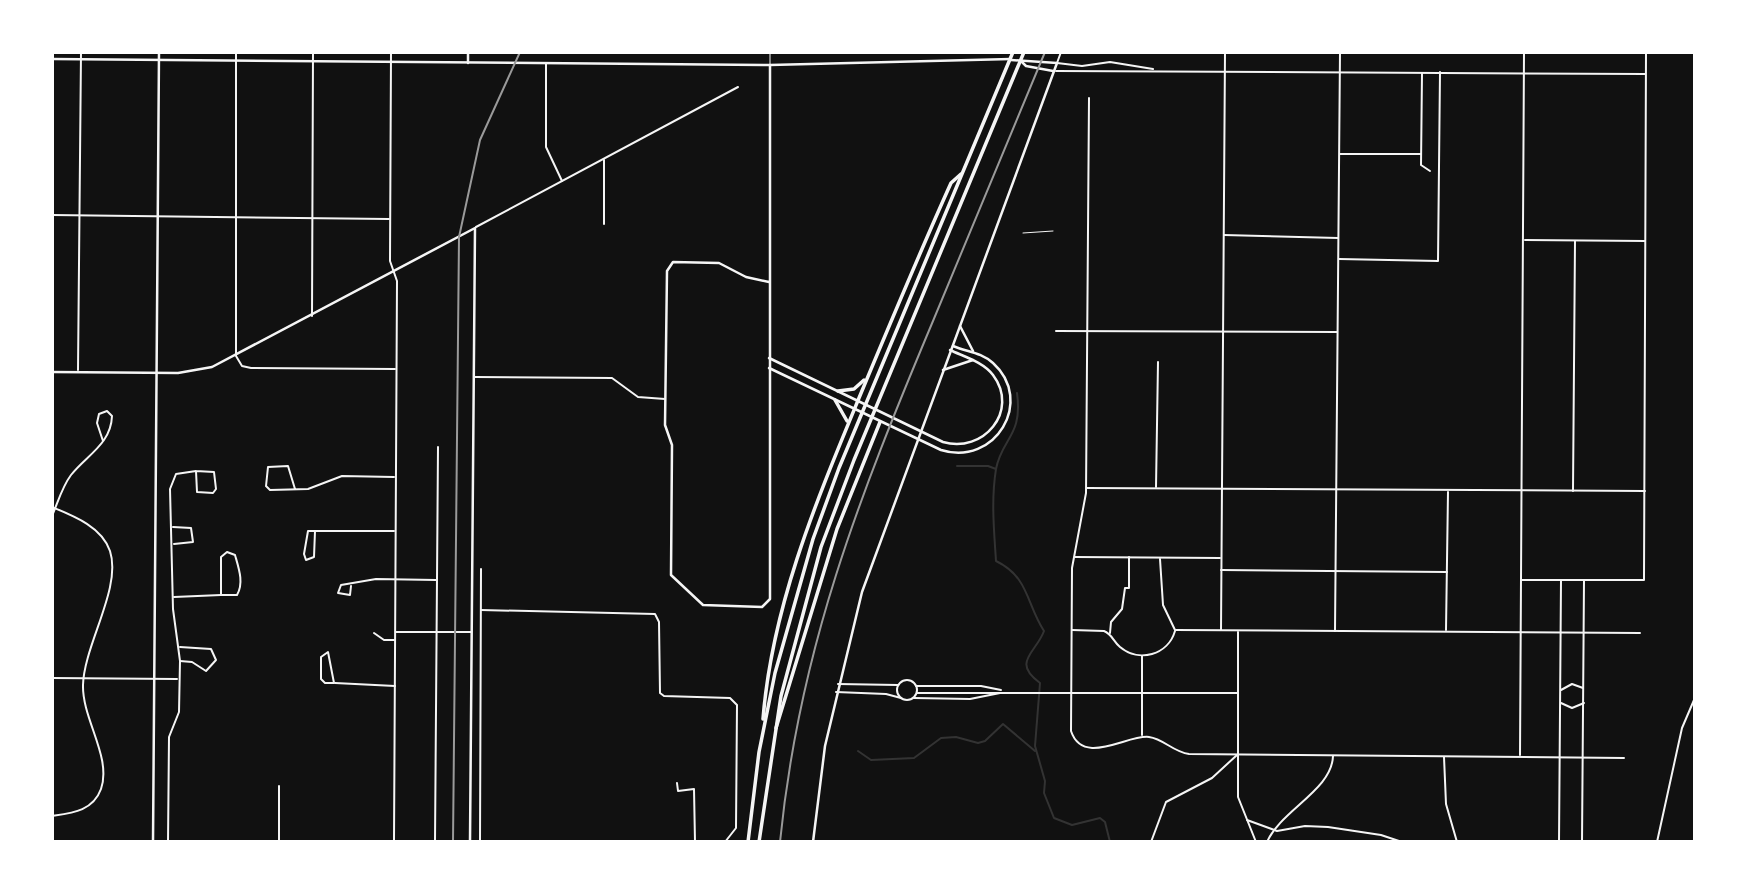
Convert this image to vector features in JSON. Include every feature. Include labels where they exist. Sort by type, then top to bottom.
[{"type":"highway","points":[[762,738],[782,644],[800,579],[849,443],[1013,52]]},
{"type":"highway","points":[[759,842],[774,733],[821,547],[859,447],[1024,52]]},
{"type":"highway","points":[[748,842],[766,690],[784,601],[803,537],[866,378],[951,183],[962,172]]},
{"type":"highway","points":[[838,391],[854,389],[866,378]]},
{"type":"highway","points":[[835,400],[848,423]]},
{"type":"highway","points":[[774,733],[783,715],[837,529],[880,422]]},
{"type":"street","points":[[78,373],[81,52]]},
{"type":"street","points":[[153,842],[159,52]]},
{"type":"street","points":[[236,52],[236,356],[242,366],[251,368],[396,369]]},
{"type":"street","points":[[312,316],[313,52]]},
{"type":"street","points":[[391,52],[390,261],[397,281],[394,842]]},
{"type":"street","points":[[468,52],[468,63]]},
{"type":"street","points":[[813,842],[836,692],[862,592],[1061,52]]},
{"type":"street","points":[[1221,630],[1225,52]]},
{"type":"street","points":[[1335,631],[1340,52]]},
{"type":"street","points":[[1520,756],[1524,52]]},
{"type":"street","points":[[1520,580],[1644,580],[1646,52]]},
{"type":"street","points":[[52,59],[770,65],[1010,60],[1088,66],[1110,62],[1158,70]]},
{"type":"street","points":[[1021,61],[1026,66],[1054,71],[1086,72],[1158,70],[1646,74]]},
{"type":"street","points":[[547,63],[546,147],[562,181]]},
{"type":"street","points":[[769,282],[747,277],[719,262],[677,262],[667,269],[665,425],[672,445],[671,575],[683,589],[707,606],[762,607],[769,603],[771,589],[770,65]]},
{"type":"street","points":[[1422,72],[1422,167],[1430,171]]},
{"type":"street","points":[[1338,259],[1438,261],[1440,72]]},
{"type":"street","points":[[52,372],[196,371],[236,356],[738,87]]},
{"type":"street","points":[[1088,98],[1086,488],[1074,557],[1072,735],[1081,744],[1114,747],[1142,736],[1160,740],[1184,754],[1624,758]]},
{"type":"street","points":[[1339,154],[1421,154]]},
{"type":"street","points":[[604,159],[604,224]]},
{"type":"street","points":[[52,215],[390,219]]},
{"type":"street","points":[[470,842],[475,228]]},
{"type":"street","points":[[1223,235],[1339,238]]},
{"type":"street","points":[[1523,240],[1646,241]]},
{"type":"street","points":[[1573,491],[1575,240]]},
{"type":"street","points":[[960,324],[973,351]]},
{"type":"street","points":[[1056,331],[1338,332]]},
{"type":"street","points":[[769,358],[943,442],[964,445],[976,442],[994,427],[1002,400],[993,376],[973,360],[951,348]]},
{"type":"street","points":[[769,368],[949,453],[973,452],[984,448],[1002,430],[1007,419],[1010,394],[993,363],[973,351],[951,348]]},
{"type":"street","points":[[943,370],[973,360]]},
{"type":"street","points":[[1156,489],[1158,362]]},
{"type":"street","points":[[474,377],[612,378],[638,397],[665,399]]},
{"type":"street","points":[[52,516],[69,478],[103,441],[112,420],[107,411],[99,414],[97,419],[103,441]]},
{"type":"street","points":[[435,842],[438,447]]},
{"type":"street","points":[[295,489],[288,466],[268,467],[267,489],[295,489],[325,484],[338,477],[395,477]]},
{"type":"street","points":[[168,842],[169,737],[179,712],[180,661],[173,597],[171,484],[176,474],[196,471],[214,472],[215,491],[204,494],[197,492],[196,471]]},
{"type":"street","points":[[1086,488],[1645,491]]},
{"type":"street","points":[[1446,631],[1448,490]]},
{"type":"street","points":[[52,816],[86,807],[101,791],[102,766],[83,697],[83,679],[108,587],[112,561],[109,550],[96,530],[54,508]]},
{"type":"street","points":[[172,527],[191,528],[194,532],[193,542],[173,544]]},
{"type":"street","points":[[315,531],[314,557],[306,560],[305,534],[315,531],[396,531]]},
{"type":"street","points":[[173,597],[237,596],[240,589],[239,570],[235,555],[230,552],[221,557],[221,595]]},
{"type":"street","points":[[1074,557],[1221,558]]},
{"type":"street","points":[[1110,634],[1111,622],[1122,609],[1125,588],[1129,588],[1129,557]]},
{"type":"street","points":[[1160,558],[1163,605],[1176,630]]},
{"type":"street","points":[[480,842],[481,569]]},
{"type":"street","points":[[1221,570],[1447,572]]},
{"type":"street","points":[[351,586],[366,580],[437,580]]},
{"type":"street","points":[[1559,842],[1561,580]]},
{"type":"street","points":[[1582,842],[1584,580]]},
{"type":"street","points":[[481,610],[655,614],[659,622],[660,693],[663,696],[730,698],[737,705],[736,828],[725,842]]},
{"type":"street","points":[[1072,630],[1097,629],[1110,634],[1125,650],[1142,655],[1163,649],[1171,642],[1176,630]]},
{"type":"street","points":[[1176,630],[1640,633]]},
{"type":"street","points":[[1238,631],[1238,797],[1256,842]]},
{"type":"street","points":[[395,632],[472,632]]},
{"type":"street","points":[[374,633],[384,640],[395,640]]},
{"type":"street","points":[[179,647],[211,649],[216,658],[213,667],[206,671],[192,662],[180,661]]},
{"type":"street","points":[[334,683],[331,656],[328,652],[324,653],[321,679],[325,683],[395,686]]},
{"type":"street","points":[[1142,655],[1142,736]]},
{"type":"street","points":[[52,678],[179,679]]},
{"type":"street","points":[[838,684],[899,684],[909,680],[916,686],[981,687],[1006,691]]},
{"type":"street","points":[[899,684],[897,693],[901,698]]},
{"type":"street","points":[[1560,690],[1572,684],[1584,690]]},
{"type":"street","points":[[914,698],[917,693],[916,686]]},
{"type":"street","points":[[836,692],[886,694],[908,701],[914,698],[970,699],[1006,691]]},
{"type":"street","points":[[917,693],[1238,693]]},
{"type":"street","points":[[1657,842],[1682,727],[1695,700]]},
{"type":"street","points":[[1560,702],[1572,708],[1584,703]]},
{"type":"street","points":[[1151,842],[1166,802],[1212,778],[1238,754]]},
{"type":"street","points":[[1267,842],[1273,830],[1330,772],[1333,755]]},
{"type":"street","points":[[1444,756],[1446,804],[1457,842]]},
{"type":"street","points":[[677,782],[678,791],[694,789],[695,842]]},
{"type":"street","points":[[279,786],[279,842]]},
{"type":"street","points":[[1246,820],[1273,830],[1328,827],[1381,835],[1402,842]]},
{"type":"lane","points":[[770,52],[770,65]]},
{"type":"lane","points":[[1023,233],[1053,231]]},
{"type":"waterway","points":[[1017,393],[1015,428],[999,459],[994,481],[996,561],[1007,567],[1021,583],[1044,631],[1026,663],[1027,669],[1040,683],[1035,746],[1045,781],[1044,793],[1054,818],[1072,825],[1100,818],[1105,822],[1110,842]]},
{"type":"waterway","points":[[957,466],[988,466],[996,469]]},
{"type":"waterway","points":[[858,751],[871,760],[914,758],[941,738],[956,737],[978,743],[985,741],[1003,724],[1035,751]]},
{"type":"railway","points":[[453,842],[459,237],[480,140],[520,52]]},
{"type":"railway","points":[[780,842],[789,772],[817,639],[857,513],[906,386],[1045,52]]}]
